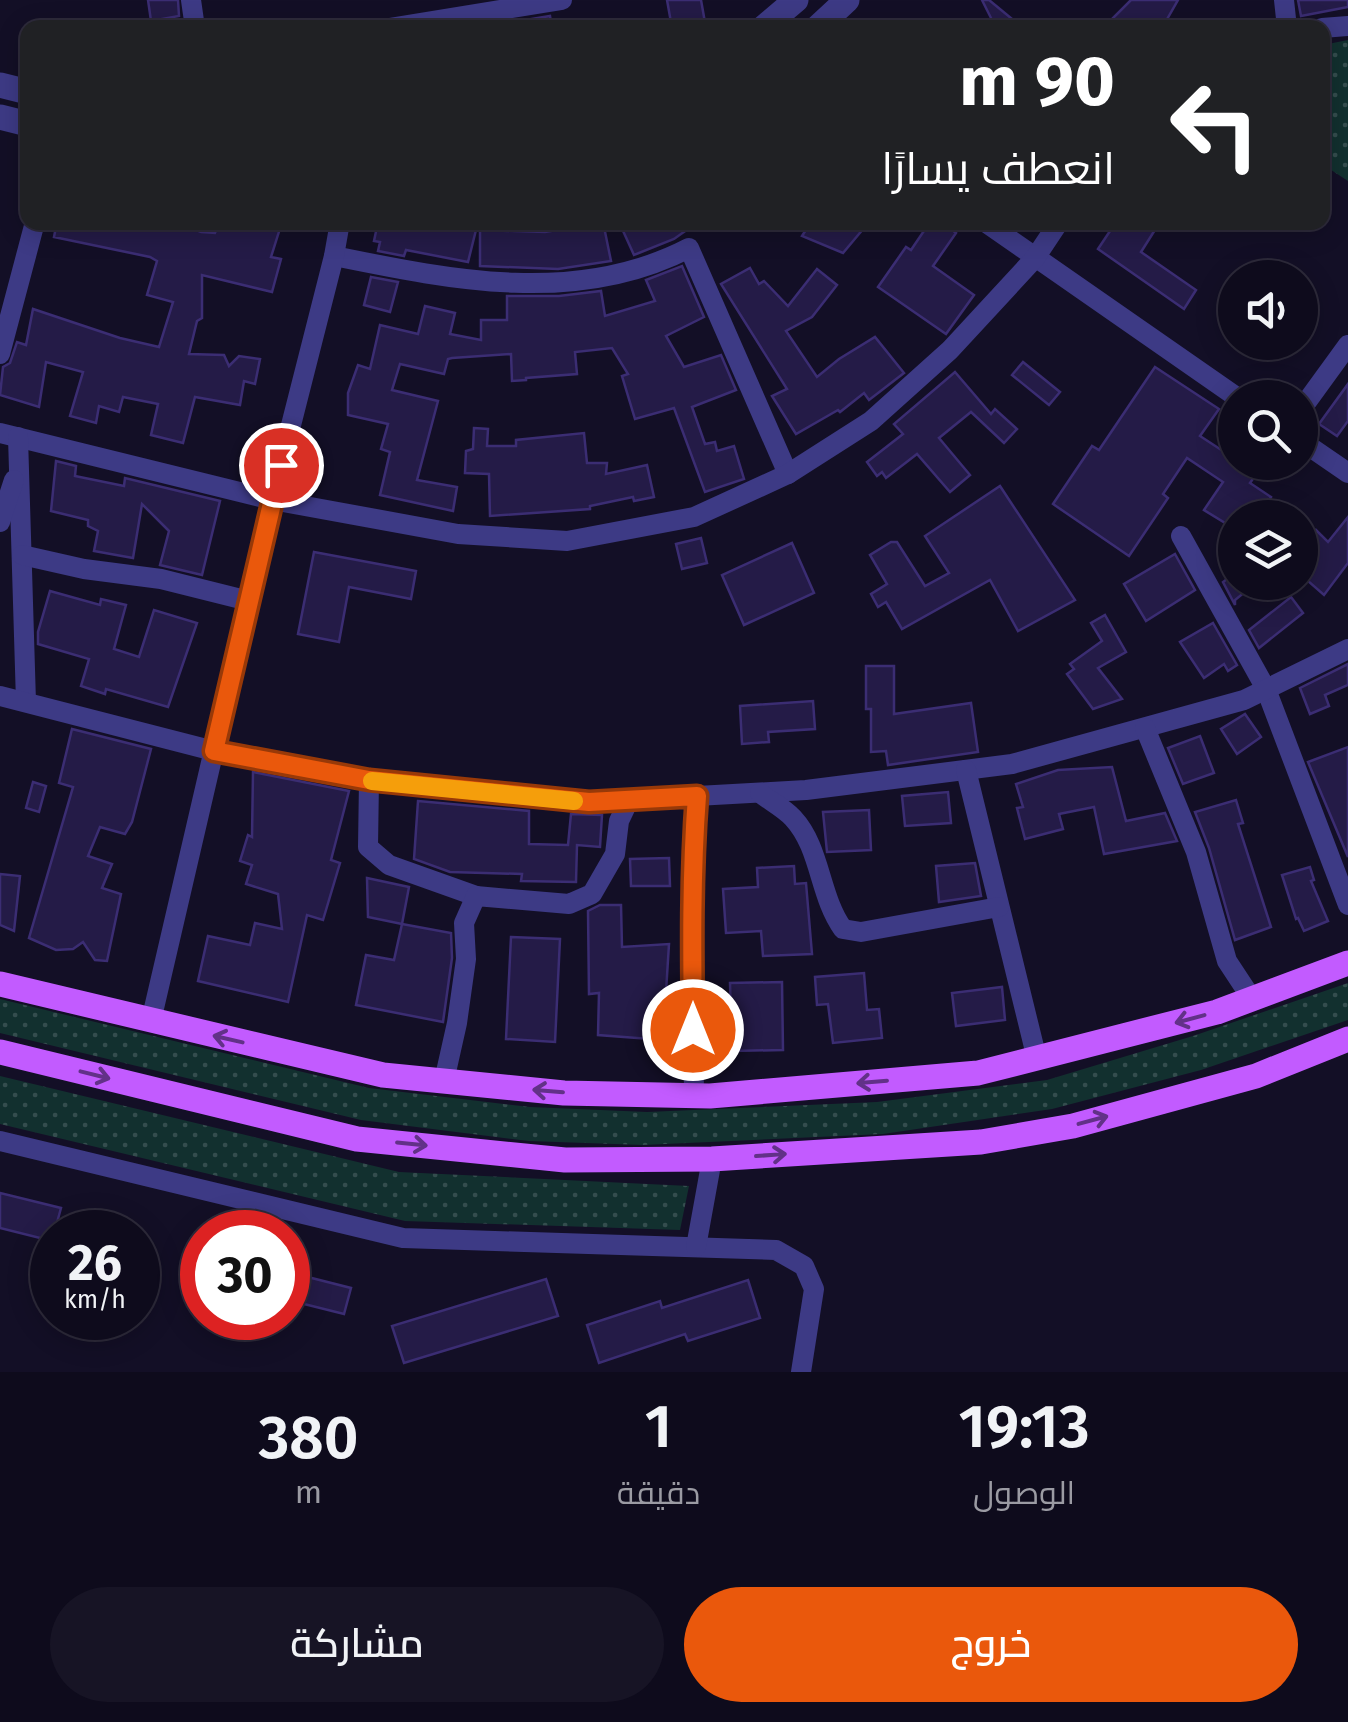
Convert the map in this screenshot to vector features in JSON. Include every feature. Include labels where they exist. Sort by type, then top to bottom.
[{"type":"main road","points":[[0,984],[383,1075],[564,1093],[694,1095],[978,1074],[1217,1012],[1348,964]]},
{"type":"main road","points":[[0,1052],[358,1139],[565,1160],[712,1159],[981,1142],[1055,1129],[1256,1076],[1348,1039]]},
{"type":"street","points":[[438,20],[562,0]]},
{"type":"street","points":[[772,20],[796,0]]},
{"type":"street","points":[[826,20],[847,0]]},
{"type":"street","points":[[0,354],[33,230]]},
{"type":"street","points":[[151,1020],[339,230]]},
{"type":"street","points":[[996,230],[1218,384]]},
{"type":"street","points":[[9,435],[272,500],[458,534],[566,541],[694,517],[788,474],[872,421],[950,350],[1034,258],[1053,230]]},
{"type":"street","points":[[334,256],[452,280],[543,285],[628,272],[689,248],[788,474]]},
{"type":"street","points":[[1318,386],[1348,345]]},
{"type":"street","points":[[9,435],[19,464],[26,702]]},
{"type":"street","points":[[1318,452],[1348,473]]},
{"type":"street","points":[[0,522],[19,464]]},
{"type":"street","points":[[1181,536],[1266,689],[1348,905]]},
{"type":"street","points":[[22,555],[84,569],[161,579],[249,600]]},
{"type":"street","points":[[0,696],[214,751],[369,780],[589,802],[806,790],[1012,764],[1244,700],[1348,649]]},
{"type":"street","points":[[1145,728],[1196,852],[1227,961],[1252,1000]]},
{"type":"street","points":[[966,770],[1037,1059]]},
{"type":"street","points":[[369,780],[368,847],[388,865],[476,896],[569,904],[592,894],[615,854],[620,821],[629,800]]},
{"type":"street","points":[[760,793],[794,818],[810,849],[832,914],[842,929],[861,932],[1000,907]]},
{"type":"street","points":[[694,1095],[694,924],[690,890],[697,796]]},
{"type":"street","points":[[444,1081],[466,959],[464,923],[476,896]]},
{"type":"street","points":[[0,1141],[403,1238],[776,1250],[804,1266],[814,1290],[801,1372]]},
{"type":"street","points":[[696,1247],[712,1159]]},
{"type":"green space","points":[[1348,40],[1348,181],[1330,169],[1330,44]]},
{"type":"green space","points":[[1348,983],[1348,1020],[1201,1070],[1052,1109],[883,1134],[643,1145],[529,1141],[361,1120],[0,1033],[0,999],[369,1088],[530,1107],[647,1112],[877,1102],[1047,1080]]},
{"type":"green space","points":[[0,1076],[399,1172],[689,1186],[680,1230],[405,1221],[0,1124]]},
{"type":"building","points":[[148,0],[178,0],[179,16],[151,20]]},
{"type":"building","points":[[667,0],[701,0],[705,20],[671,20]]},
{"type":"building","points":[[982,0],[989,0],[1013,20],[992,20]]},
{"type":"building","points":[[1131,0],[1178,0],[1167,20],[1111,20]]},
{"type":"building","points":[[1298,0],[1348,0],[1348,7],[1301,16]]},
{"type":"building","points":[[55,230],[279,230],[271,257],[281,259],[272,292],[202,275],[202,318],[197,321],[189,354],[224,355],[229,366],[239,356],[260,359],[255,384],[244,381],[240,405],[195,397],[183,443],[151,435],[158,404],[123,397],[119,412],[99,406],[96,423],[70,416],[83,372],[46,362],[39,407],[0,395],[3,367],[10,363],[17,342],[26,345],[33,309],[159,347],[173,302],[147,295],[157,261],[54,237]]},
{"type":"building","points":[[376,230],[476,230],[468,262],[406,250],[404,256],[378,251],[380,242],[374,241]]},
{"type":"building","points":[[480,230],[605,230],[611,261],[558,269],[480,266]]},
{"type":"building","points":[[623,230],[687,230],[674,239],[634,255]]},
{"type":"building","points":[[806,230],[862,230],[843,253],[802,236]]},
{"type":"building","points":[[925,230],[956,233],[933,266],[974,295],[946,334],[878,287],[906,247],[911,250]]},
{"type":"building","points":[[1111,230],[1155,230],[1141,252],[1196,290],[1184,309],[1098,249]]},
{"type":"building","points":[[682,266],[704,317],[666,336],[684,367],[721,355],[736,390],[692,407],[705,444],[715,442],[717,451],[734,446],[744,479],[705,492],[674,408],[635,419],[622,376],[628,374],[612,348],[575,352],[577,374],[526,380],[512,381],[511,354],[448,359],[444,374],[400,364],[392,390],[438,401],[417,480],[457,487],[453,511],[380,495],[390,452],[381,449],[388,424],[348,415],[348,393],[358,365],[370,369],[380,325],[418,334],[425,306],[455,313],[450,334],[481,340],[481,320],[507,320],[507,296],[601,291],[605,316],[655,301],[646,280]]},
{"type":"building","points":[[750,268],[759,284],[764,281],[788,306],[817,269],[837,285],[812,317],[786,331],[817,377],[875,337],[904,373],[869,400],[864,393],[840,412],[796,434],[772,396],[787,389],[721,284]]},
{"type":"building","points":[[371,277],[398,282],[390,312],[364,305]]},
{"type":"building","points":[[1023,362],[1060,392],[1049,405],[1012,375]]},
{"type":"building","points":[[1155,367],[1218,408],[1200,436],[1218,448],[1218,479],[1187,458],[1163,494],[1168,498],[1129,556],[1053,504],[1092,446],[1099,450]]},
{"type":"building","points":[[955,372],[991,414],[995,409],[1017,429],[1004,443],[971,412],[939,438],[970,475],[950,492],[917,454],[886,478],[882,472],[877,476],[867,462],[903,434],[894,424]]},
{"type":"building","points":[[1348,384],[1348,421],[1337,436],[1319,424]]},
{"type":"building","points":[[474,428],[488,429],[487,446],[516,446],[516,440],[584,433],[587,463],[607,463],[606,474],[647,465],[654,497],[634,501],[633,497],[590,509],[490,516],[489,474],[465,473],[466,451],[473,449]]},
{"type":"building","points":[[56,461],[76,466],[75,476],[124,486],[125,478],[220,501],[202,575],[160,565],[169,531],[142,504],[133,558],[94,551],[98,531],[88,526],[88,520],[51,511]]},
{"type":"building","points":[[1220,480],[1252,480],[1250,483],[1271,497],[1218,500],[1218,519],[1204,510],[1223,482]]},
{"type":"building","points":[[1000,486],[1075,600],[1018,631],[990,580],[902,629],[886,602],[878,607],[871,594],[887,584],[870,555],[897,542],[925,586],[949,573],[925,536]]},
{"type":"building","points":[[1348,517],[1348,563],[1324,595],[1318,590],[1318,532],[1328,542]]},
{"type":"building","points":[[701,538],[707,563],[682,569],[676,544]]},
{"type":"building","points":[[792,543],[814,593],[744,625],[722,575]]},
{"type":"building","points":[[314,552],[416,571],[411,599],[349,587],[339,642],[298,634]]},
{"type":"building","points":[[1175,554],[1195,590],[1146,621],[1124,584]]},
{"type":"building","points":[[50,591],[100,605],[101,599],[126,605],[114,649],[139,657],[154,610],[197,623],[168,707],[81,686],[89,659],[38,644]]},
{"type":"building","points":[[1287,600],[1293,600],[1303,613],[1259,648],[1249,630]]},
{"type":"building","points":[[1105,615],[1126,652],[1098,668],[1122,699],[1093,709],[1067,674],[1074,669],[1070,664],[1102,641],[1091,623]]},
{"type":"building","points":[[1213,623],[1237,665],[1228,671],[1224,664],[1204,678],[1180,642]]},
{"type":"building","points":[[1348,664],[1348,685],[1325,695],[1329,706],[1310,714],[1300,688]]},
{"type":"building","points":[[866,666],[894,666],[894,714],[971,703],[978,752],[888,765],[886,751],[871,752]]},
{"type":"building","points":[[813,701],[815,729],[768,732],[769,742],[742,744],[740,706]]},
{"type":"building","points":[[1245,714],[1261,737],[1237,754],[1221,729]]},
{"type":"building","points":[[72,729],[151,749],[132,822],[125,834],[100,827],[88,856],[112,864],[102,888],[121,894],[107,961],[95,960],[83,942],[73,949],[56,950],[29,938],[73,787],[59,783]]},
{"type":"building","points":[[1200,736],[1214,773],[1183,784],[1168,748]]},
{"type":"building","points":[[1348,747],[1348,857],[1308,762]]},
{"type":"building","points":[[1112,767],[1126,821],[1165,813],[1177,841],[1104,854],[1094,807],[1059,814],[1063,829],[1025,839],[1017,808],[1023,807],[1016,784],[1058,770]]},
{"type":"building","points":[[253,772],[349,791],[331,860],[340,863],[323,920],[307,915],[288,1002],[198,981],[208,936],[250,945],[255,923],[282,929],[278,894],[246,884],[252,865],[240,861],[248,835],[252,837]]},
{"type":"building","points":[[33,782],[46,786],[39,812],[26,808]]},
{"type":"building","points":[[948,792],[951,823],[905,826],[902,796]]},
{"type":"building","points":[[1236,800],[1243,823],[1238,824],[1271,927],[1235,940],[1195,812]]},
{"type":"building","points":[[418,801],[529,811],[529,844],[568,845],[571,814],[602,815],[600,847],[577,845],[576,882],[521,881],[522,874],[450,872],[414,859]]},
{"type":"building","points":[[869,810],[871,850],[827,852],[823,812]]},
{"type":"building","points":[[669,858],[670,886],[631,886],[630,859]]},
{"type":"building","points":[[975,863],[981,896],[939,902],[936,866]]},
{"type":"building","points":[[794,866],[795,884],[806,883],[812,954],[763,956],[761,931],[726,933],[723,889],[758,887],[757,868]]},
{"type":"building","points":[[1310,867],[1314,880],[1311,881],[1328,921],[1304,931],[1296,919],[1282,875]]},
{"type":"building","points":[[0,874],[20,876],[14,931],[0,925]]},
{"type":"building","points":[[367,878],[409,887],[402,924],[368,917]]},
{"type":"building","points":[[600,905],[621,905],[622,947],[669,944],[663,1040],[598,1035],[599,993],[589,994],[588,911]]},
{"type":"building","points":[[402,924],[451,933],[452,958],[443,1022],[356,1005],[366,955],[394,960]]},
{"type":"building","points":[[511,937],[560,939],[555,1042],[506,1039]]},
{"type":"building","points":[[864,973],[867,1010],[879,1009],[882,1038],[833,1043],[828,1004],[817,1005],[815,977]]},
{"type":"building","points":[[782,982],[783,1050],[732,1051],[730,983]]},
{"type":"building","points":[[1002,987],[1005,1020],[956,1026],[952,993]]},
{"type":"building","points":[[0,1193],[61,1208],[30,1210],[30,1236],[0,1228]]},
{"type":"building","points":[[310,1278],[351,1288],[344,1314],[310,1306]]},
{"type":"building","points":[[546,1279],[558,1316],[404,1363],[392,1326]]},
{"type":"building","points":[[748,1280],[760,1318],[688,1341],[685,1334],[599,1363],[587,1325],[660,1301],[662,1308]]},
{"type":"slow traffic","points":[[372,781],[574,801]]},
{"type":"route","points":[[281,465],[214,751],[369,780],[589,802],[697,796],[690,890],[694,924],[693,1030]]}]
